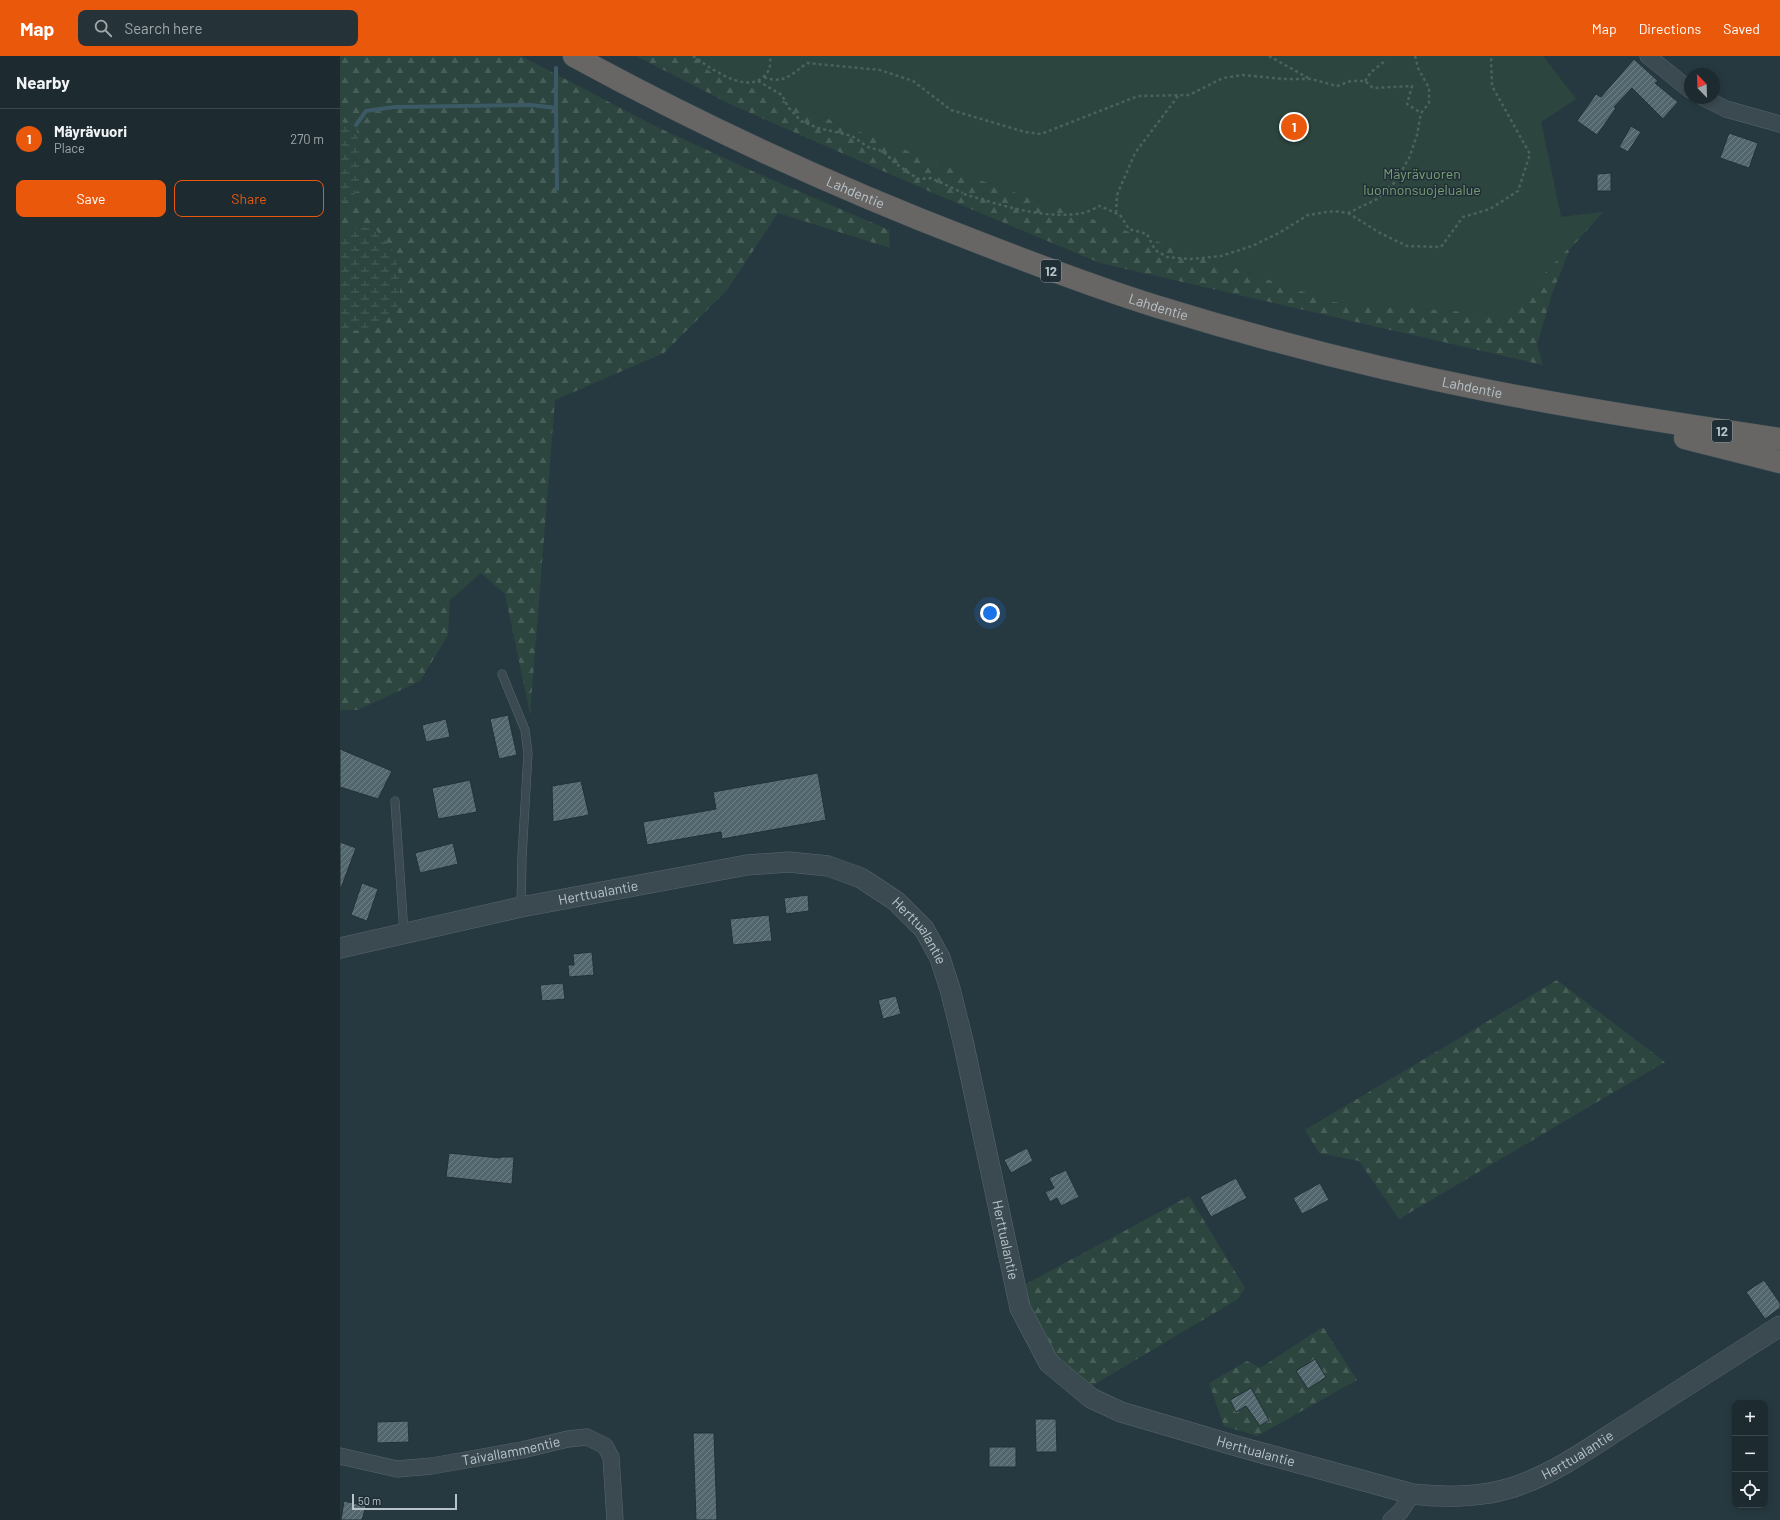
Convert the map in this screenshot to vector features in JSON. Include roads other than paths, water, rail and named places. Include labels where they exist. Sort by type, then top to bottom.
[{"type":"highway","name":"Lahdentie","points":[[574,56],[780,160],[850,191],[1054,272],[1152,305],[1263,337],[1407,373],[1556,404],[1780,440]]},
{"type":"highway","points":[[1556,404],[1780,462]]},
{"type":"highway","points":[[1664,422],[1780,432]]},
{"type":"street","points":[[1648,56],[1684,85]]},
{"type":"street","points":[[1716,104],[1726,109],[1780,124]]},
{"type":"street","name":"Herttualantie","points":[[340,948],[521,907],[747,865],[789,862],[828,866],[861,878],[896,901],[924,929],[940,958],[950,989],[963,1041],[1020,1308],[1049,1363],[1091,1398],[1121,1412],[1240,1447],[1412,1494],[1435,1496],[1475,1496],[1522,1484],[1557,1468],[1590,1448],[1780,1326]]},
{"type":"street","name":"Taivallammentie","points":[[340,1456],[397,1469],[432,1466],[522,1450],[568,1439],[587,1437],[605,1446],[611,1457],[615,1520]]},
{"type":"street","points":[[1391,1520],[1401,1511],[1412,1494]]},
{"type":"lane","points":[[502,674],[525,730],[528,753],[522,857],[521,907]]},
{"type":"lane","points":[[395,801],[404,933]]},
{"type":"waterway","points":[[556,68],[556,108]]},
{"type":"waterway","points":[[356,125],[366,111],[394,107],[531,105],[556,108],[557,189]]},
{"type":"place","name":"Mäyrävuori","points":[[1294,127]]},
{"type":"park label","name":"Mäyrävuoren luonnonsuojelualue","points":[[1422,182]]}]
